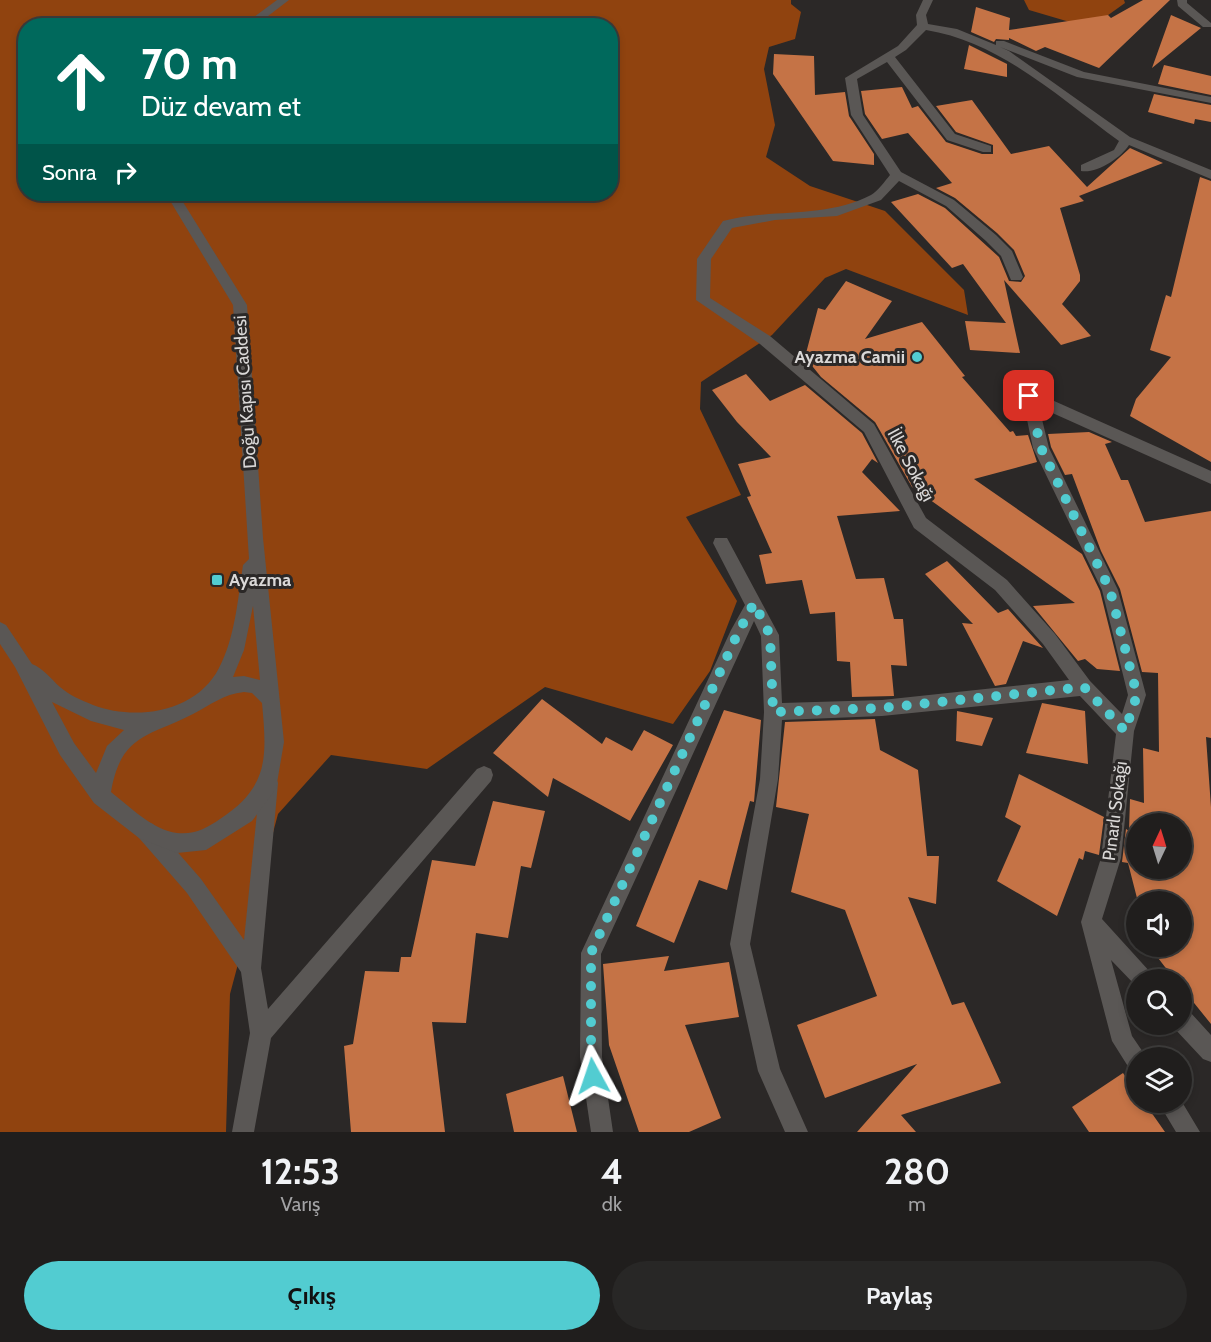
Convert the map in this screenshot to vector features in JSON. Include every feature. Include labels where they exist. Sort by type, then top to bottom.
[{"type":"street","points":[[258,18],[284,0]]},
{"type":"street","points":[[923,26],[921,15],[928,0]]},
{"type":"street","points":[[1182,0],[1182,4],[1207,26]]},
{"type":"street","points":[[923,26],[952,30],[1008,45],[1081,75],[1211,100]]},
{"type":"street","points":[[923,26],[902,48],[851,78],[857,114],[880,154],[897,175],[950,203],[991,238],[1007,254],[1016,277]]},
{"type":"street","points":[[952,30],[1005,53],[1126,140],[1211,175]]},
{"type":"street","points":[[889,57],[951,137],[987,149]]},
{"type":"street","points":[[1085,168],[1118,153],[1126,140]]},
{"type":"street","name":"İlke Sokağı","points":[[897,175],[877,197],[832,213],[776,216],[728,224],[704,259],[703,300],[765,340],[869,428],[920,523],[1001,585],[1049,639],[1084,687],[1125,731]]},
{"type":"street","name":"Doğu Kapısı Caddesi","points":[[0,630],[21,661],[68,749],[101,796],[146,831],[177,843],[206,840],[245,814],[269,783],[275,742],[255,538],[240,304],[176,201]]},
{"type":"street","name":"Pınarlı Sokağı","points":[[1091,922],[1111,858],[1125,731],[1137,695],[1110,590],[1041,448],[1029,396],[1211,478]]},
{"type":"street","name":"Doğu Kapısı Caddesi","points":[[21,661],[58,696],[102,716],[150,723],[170,719],[211,694],[226,672],[245,607],[255,538]]},
{"type":"street","points":[[721,543],[770,635],[773,712],[769,779],[740,944],[769,1071],[797,1132]]},
{"type":"street","points":[[602,1132],[591,1058],[591,953],[754,603]]},
{"type":"street","points":[[211,694],[226,686],[255,685],[264,689],[271,700]]},
{"type":"street","points":[[773,712],[882,708],[1084,687]]},
{"type":"street","points":[[101,796],[104,770],[111,752],[127,737],[150,723]]},
{"type":"street","points":[[261,1033],[484,775]]},
{"type":"street","points":[[243,1132],[261,1033],[251,968],[269,783]]},
{"type":"street","points":[[146,831],[194,886],[251,968]]},
{"type":"street","points":[[1091,922],[1134,969]]},
{"type":"street","points":[[1091,922],[1123,1041],[1127,1047]]},
{"type":"street","points":[[1192,1031],[1211,1051]]},
{"type":"street","points":[[1176,1113],[1189,1132]]},
{"type":"shaded area","points":[[0,0],[791,0],[791,4],[801,12],[795,39],[769,47],[764,69],[775,125],[766,157],[810,186],[885,211],[964,290],[968,315],[846,269],[825,278],[772,335],[701,382],[700,409],[741,495],[686,517],[737,601],[710,671],[673,724],[545,687],[427,769],[331,755],[278,814],[230,994],[226,1132],[0,1132]]},
{"type":"shaded area","points":[[1024,0],[1124,0],[1125,3],[1090,28],[1029,10]]},
{"type":"building","points":[[1143,0],[1170,0],[1099,68],[1045,47],[1036,51],[1009,38],[1009,40],[996,39],[994,42],[971,32],[976,7],[1010,18],[1009,30],[1108,15],[1111,18]]},
{"type":"building","points":[[1171,15],[1201,28],[1152,68]]},
{"type":"building","points":[[969,45],[1007,64],[1007,77],[964,69]]},
{"type":"building","points":[[774,54],[814,56],[815,95],[845,92],[849,116],[874,154],[874,165],[833,161],[773,74]]},
{"type":"building","points":[[1164,65],[1211,76],[1211,95],[1158,84]]},
{"type":"building","points":[[902,87],[912,108],[918,106],[946,142],[982,154],[993,154],[993,145],[956,132],[936,106],[972,100],[1011,154],[1049,146],[1087,187],[1130,148],[1163,163],[1079,196],[1084,201],[1060,208],[1080,275],[1080,281],[1062,304],[1091,336],[1061,345],[1004,280],[1020,353],[970,350],[965,321],[1006,323],[963,264],[952,268],[891,202],[918,194],[945,208],[999,257],[1009,281],[1021,282],[1025,276],[1014,250],[997,233],[955,198],[936,188],[952,183],[908,133],[882,139],[865,114],[861,91]]},
{"type":"building","points":[[1154,94],[1211,105],[1211,122],[1195,119],[1194,124],[1148,112]]},
{"type":"building","points":[[1200,177],[1211,181],[1211,462],[1130,416],[1136,399],[1171,357],[1150,350],[1166,295],[1171,297]]},
{"type":"building","points":[[846,281],[892,301],[865,339],[922,322],[965,376],[962,377],[1010,432],[1013,431],[1016,436],[1028,435],[1037,462],[974,479],[1082,554],[1100,591],[1120,671],[1097,669],[1085,659],[1078,661],[1033,606],[1075,603],[912,487],[875,422],[821,377],[805,357],[818,308],[825,310]]},
{"type":"building","points":[[746,374],[770,401],[805,385],[862,433],[878,463],[872,459],[862,472],[900,511],[837,516],[856,579],[884,578],[894,619],[903,619],[907,666],[891,665],[894,696],[852,697],[850,662],[837,661],[835,612],[810,614],[802,580],[766,584],[759,555],[772,553],[747,497],[751,496],[738,464],[771,457],[737,422],[712,390]]},
{"type":"building","points":[[1089,432],[1112,442],[1105,444],[1121,480],[1128,480],[1145,522],[1211,511],[1211,738],[1206,737],[1211,807],[1211,1024],[1192,1000],[1192,969],[1167,969],[1157,957],[1192,957],[1192,891],[1135,891],[1132,879],[1192,879],[1192,813],[1130,813],[1130,799],[1144,803],[1143,748],[1159,752],[1158,673],[1142,672],[1120,589],[1101,551],[1072,474],[1065,475],[1051,447],[1048,434]]},
{"type":"building","points":[[947,561],[998,613],[1008,609],[1043,648],[1023,641],[1006,684],[995,686],[962,623],[973,624],[925,574]]},
{"type":"building","points":[[542,699],[602,744],[606,737],[632,751],[644,730],[673,745],[630,821],[553,778],[548,797],[493,753]]},
{"type":"building","points":[[1042,703],[1085,711],[1088,764],[1026,753]]},
{"type":"building","points":[[724,710],[761,720],[754,802],[750,801],[727,890],[699,880],[674,943],[636,926]]},
{"type":"building","points":[[957,711],[993,718],[982,746],[956,741]]},
{"type":"building","points":[[875,719],[880,750],[918,770],[927,856],[939,856],[936,904],[908,897],[952,1005],[964,1002],[1001,1083],[901,1115],[916,1132],[857,1132],[917,1064],[825,1098],[797,1025],[877,996],[845,910],[791,892],[809,814],[776,807],[785,722]]},
{"type":"building","points":[[1019,774],[1104,817],[1099,855],[1085,851],[1083,860],[1079,858],[1057,916],[997,881],[1021,826],[1005,817]]},
{"type":"building","points":[[493,801],[545,811],[531,868],[521,866],[508,938],[476,933],[466,1023],[432,1022],[445,1132],[351,1132],[344,1046],[353,1044],[365,971],[399,972],[401,957],[411,957],[432,860],[475,866]]},
{"type":"building","points":[[1126,829],[1126,863],[1122,862]]},
{"type":"building","points":[[669,956],[664,971],[729,962],[739,1017],[685,1025],[721,1118],[689,1132],[639,1132],[609,1045],[603,964]]},
{"type":"building","points":[[1123,1073],[1126,1077],[1126,1113],[1152,1113],[1165,1132],[1089,1132],[1072,1107]]},
{"type":"building","points":[[563,1076],[577,1132],[514,1132],[506,1094]]},
{"type":"place","name":"Ayazma Camii","points":[[917,357]]},
{"type":"place","name":"Ayazma","points":[[217,580]]},
{"type":"route","points":[[593,1076],[591,953],[737,635],[754,603],[770,635],[773,712],[882,708],[1084,687],[1125,731],[1137,695],[1110,590],[1041,448],[1029,396]]}]
